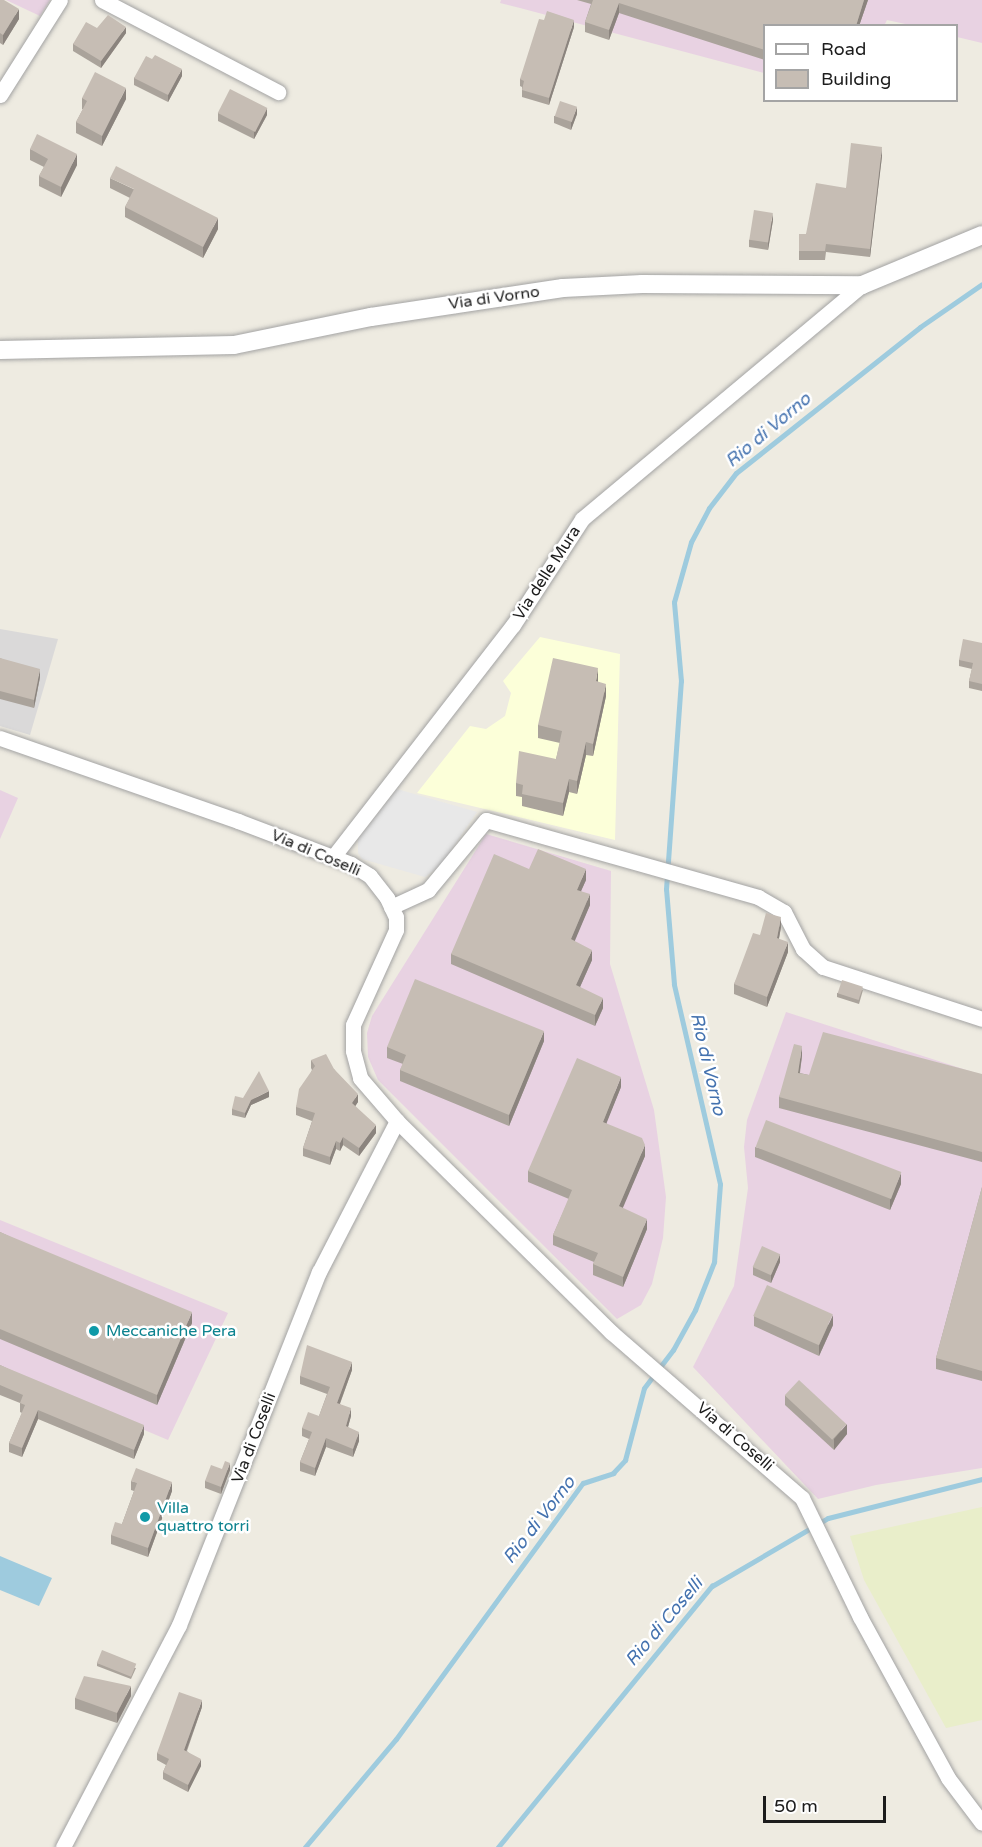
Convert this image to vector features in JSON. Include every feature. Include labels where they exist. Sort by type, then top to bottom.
[{"type":"street","points":[[0,95],[60,0]]},
{"type":"street","points":[[102,0],[278,92]]},
{"type":"street","name":"Via di Vorno","points":[[0,350],[234,345],[371,317],[563,288],[642,284],[862,285],[982,235]]},
{"type":"street","name":"Via delle Mura","points":[[333,857],[513,625],[582,519],[862,285]]},
{"type":"street","name":"Via di Coselli","points":[[0,738],[333,857],[370,876],[391,907],[396,930],[359,1005],[352,1039],[360,1078],[397,1121],[640,1359],[674,1385],[802,1498],[860,1617],[948,1778],[982,1823]]},
{"type":"street","points":[[391,907],[428,890],[486,820],[775,904],[784,912],[811,960],[823,967],[982,1019]]},
{"type":"street","name":"Via di Coselli","points":[[63,1847],[146,1692],[215,1542],[319,1272],[397,1121]]},
{"type":"shaded area","points":[[6,0],[50,0],[40,16]]},
{"type":"shaded area","points":[[501,0],[982,0],[982,43],[958,37],[958,24],[905,24],[887,20],[885,24],[763,24],[763,73],[500,3]]},
{"type":"shaded area","points":[[0,629],[58,639],[30,735],[0,726]]},
{"type":"shaded area","points":[[540,637],[620,654],[615,840],[417,793],[470,726],[486,729],[505,716],[511,693],[503,681]]},
{"type":"shaded area","points":[[397,789],[477,812],[441,865],[425,877],[362,859],[358,853],[358,839]]},
{"type":"shaded area","points":[[0,790],[18,798],[0,839]]},
{"type":"shaded area","points":[[486,834],[611,871],[610,964],[654,1110],[666,1197],[663,1238],[652,1284],[641,1305],[617,1319],[378,1080],[368,1057],[367,1033],[372,1016]]},
{"type":"shaded area","points":[[786,1012],[982,1075],[982,1468],[876,1485],[818,1499],[693,1367],[734,1286],[748,1188],[744,1147],[747,1120]]},
{"type":"shaded area","points":[[0,1220],[228,1313],[168,1440],[0,1369]]},
{"type":"shaded area","points":[[982,1507],[982,1720],[946,1728],[864,1580],[850,1536]]},
{"type":"water","points":[[0,1556],[52,1578],[39,1606],[0,1590]]},
{"type":"building","points":[[0,0],[19,9],[3,35],[0,33]]},
{"type":"building","points":[[593,0],[864,0],[857,24],[763,24],[763,49],[619,3],[609,30],[585,22]]},
{"type":"building","points":[[547,11],[574,20],[549,98],[522,90],[524,81],[520,79],[539,19],[544,20]]},
{"type":"building","points":[[108,15],[126,27],[101,61],[73,44],[86,22],[97,28]]},
{"type":"building","points":[[155,55],[182,69],[168,95],[134,78],[146,56],[152,59]]},
{"type":"building","points":[[95,72],[126,88],[102,136],[76,122],[87,101],[82,98]]},
{"type":"building","points":[[230,89],[267,108],[255,132],[218,113]]},
{"type":"building","points":[[560,101],[577,107],[572,122],[555,116]]},
{"type":"building","points":[[37,134],[77,154],[61,187],[39,176],[48,159],[30,149]]},
{"type":"building","points":[[851,143],[882,147],[870,249],[826,244],[825,251],[799,251],[799,234],[806,234],[816,183],[846,188]]},
{"type":"building","points":[[116,166],[218,218],[203,247],[125,207],[134,189],[110,178]]},
{"type":"building","points":[[754,210],[773,213],[768,243],[749,240]]},
{"type":"building","points":[[963,639],[982,643],[982,684],[969,681],[973,663],[959,660]]},
{"type":"building","points":[[0,658],[40,669],[34,700],[0,691]]},
{"type":"building","points":[[553,658],[598,668],[596,681],[606,684],[593,744],[586,742],[577,781],[569,779],[563,803],[522,794],[523,785],[516,783],[519,751],[556,759],[562,731],[538,725]]},
{"type":"building","points":[[538,849],[586,869],[577,890],[590,894],[571,939],[592,950],[576,985],[603,998],[595,1015],[451,954],[494,854],[529,869]]},
{"type":"building","points":[[766,913],[781,917],[777,938],[788,942],[767,997],[734,984],[753,933],[760,935]]},
{"type":"building","points":[[415,979],[544,1031],[509,1115],[400,1070],[406,1055],[387,1047]]},
{"type":"building","points":[[842,980],[863,987],[859,1000],[838,993]]},
{"type":"building","points":[[823,1032],[982,1074],[982,1152],[779,1097],[794,1044],[802,1046],[798,1073],[809,1075]]},
{"type":"building","points":[[326,1054],[334,1069],[358,1094],[352,1103],[376,1125],[359,1148],[343,1137],[340,1143],[336,1141],[330,1157],[303,1148],[315,1113],[296,1107],[299,1089],[315,1066],[311,1060]]},
{"type":"building","points":[[577,1058],[621,1077],[603,1122],[642,1138],[645,1145],[619,1206],[647,1219],[623,1277],[593,1264],[598,1253],[553,1235],[572,1190],[528,1171]]},
{"type":"building","points":[[259,1071],[269,1091],[251,1100],[245,1113],[232,1109],[235,1096],[243,1098]]},
{"type":"building","points":[[766,1120],[901,1172],[891,1199],[756,1147]]},
{"type":"building","points":[[982,1187],[982,1371],[936,1358]]},
{"type":"building","name":"Meccaniche Pera","points":[[0,1232],[192,1312],[157,1395],[0,1329]]},
{"type":"building","points":[[762,1246],[780,1254],[771,1275],[753,1267]]},
{"type":"building","points":[[767,1285],[833,1314],[819,1345],[753,1316]]},
{"type":"building","points":[[307,1345],[352,1362],[337,1403],[351,1408],[346,1426],[359,1432],[353,1449],[326,1438],[315,1468],[300,1462],[312,1432],[302,1428],[308,1412],[319,1416],[330,1387],[300,1376]]},
{"type":"building","points":[[0,1365],[144,1425],[134,1450],[38,1410],[22,1448],[9,1443],[25,1405],[20,1403],[23,1395],[0,1385]]},
{"type":"building","points":[[799,1380],[847,1424],[832,1440],[785,1395]]},
{"type":"building","points":[[225,1461],[230,1463],[221,1487],[205,1481],[211,1465],[222,1469]]},
{"type":"building","name":"Villa quattro torri","points":[[136,1468],[172,1482],[148,1548],[111,1535],[115,1522],[122,1524],[137,1483],[131,1481]]},
{"type":"building","points":[[102,1650],[136,1664],[131,1677],[97,1663]]},
{"type":"building","points":[[84,1676],[131,1686],[117,1713],[75,1698]]},
{"type":"building","points":[[179,1692],[202,1700],[184,1750],[201,1759],[188,1785],[163,1772],[169,1759],[157,1753]]},
{"type":"waterway","name":"Rio di Vorno","points":[[305,1847],[396,1739],[583,1483],[613,1473],[625,1460],[644,1388],[673,1350],[695,1310],[714,1262],[720,1184],[674,984],[666,889],[681,681],[674,602],[691,542],[709,508],[736,473],[920,327],[982,284]]},
{"type":"waterway","name":"Rio di Coselli","points":[[498,1847],[712,1586],[828,1518],[982,1479]]},
{"type":"place","name":"Meccaniche Pera","points":[[94,1331]]},
{"type":"place","name":"Villa quattro torri","points":[[145,1517]]}]
